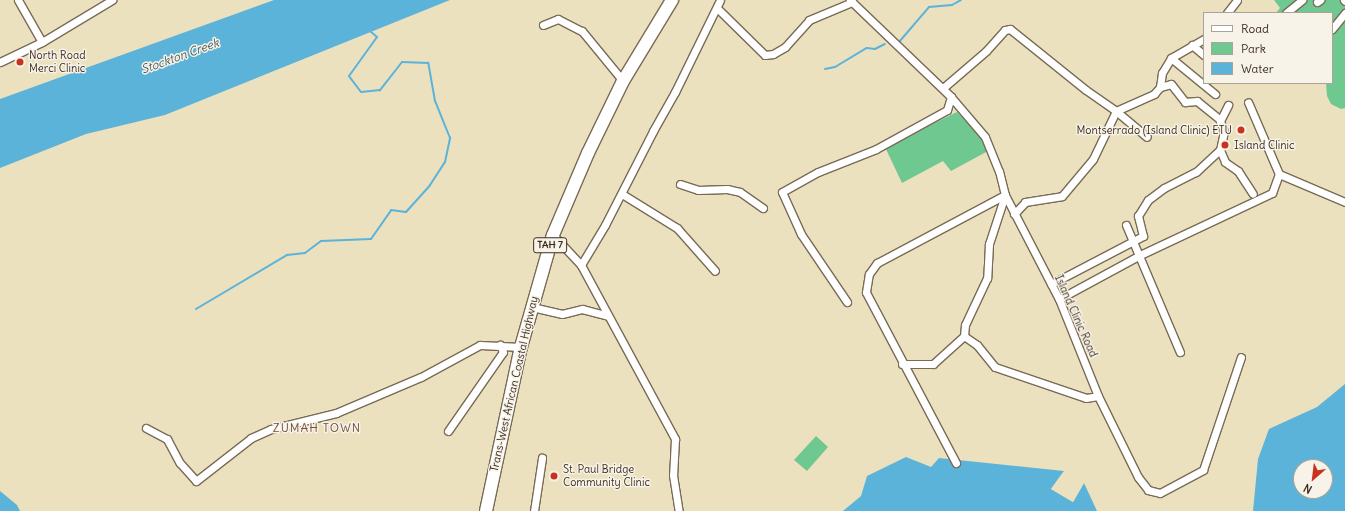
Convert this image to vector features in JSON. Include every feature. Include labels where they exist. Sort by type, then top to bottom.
[{"type":"highway","name":"Trans-West African Coastal Highway","points":[[486,511],[521,347],[553,235],[588,154],[623,81],[672,0]]},
{"type":"street","points":[[18,0],[42,42]]},
{"type":"street","points":[[0,62],[42,42],[103,2],[112,0]]},
{"type":"street","points":[[581,265],[622,194],[720,0]]},
{"type":"street","points":[[1228,12],[1237,0]]},
{"type":"street","points":[[1287,12],[1302,0]]},
{"type":"street","points":[[717,8],[765,55],[773,54],[785,48],[809,20],[855,2]]},
{"type":"street","name":"Island Clinic Road","points":[[855,2],[951,96],[985,138],[999,172],[1005,195],[1059,299],[1098,396],[1144,487],[1160,493],[1203,470],[1241,357]]},
{"type":"street","points":[[1333,28],[1345,13]]},
{"type":"street","points":[[543,25],[558,19],[582,31],[623,81]]},
{"type":"street","points":[[943,88],[986,51],[1005,30],[1010,29],[1086,90],[1116,111],[1147,137]]},
{"type":"street","points":[[1014,214],[1026,202],[1062,196],[1093,158],[1116,111],[1154,94],[1160,86],[1162,73],[1171,58],[1203,39]]},
{"type":"street","points":[[1192,46],[1203,53]]},
{"type":"street","points":[[1171,58],[1215,94]]},
{"type":"street","points":[[1160,86],[1171,84],[1185,102],[1197,101],[1217,117]]},
{"type":"street","points":[[847,302],[802,234],[782,192],[818,172],[876,149],[947,110],[951,96]]},
{"type":"street","points":[[1059,299],[1140,255],[1272,193],[1279,174],[1248,102]]},
{"type":"street","points":[[1228,105],[1220,121],[1224,131],[1220,150],[1225,162],[1238,171],[1252,194]]},
{"type":"street","points":[[1051,284],[1143,236],[1138,216],[1148,200],[1164,188],[1196,172],[1220,150]]},
{"type":"street","points":[[1279,174],[1345,202]]},
{"type":"street","points":[[680,184],[698,190],[727,189],[740,192],[763,208]]},
{"type":"street","points":[[622,194],[677,228],[715,272]]},
{"type":"street","points":[[902,364],[933,364],[964,336],[965,324],[987,278],[990,244],[1005,195]]},
{"type":"street","points":[[956,464],[902,364],[866,292],[870,274],[877,263],[1005,195]]},
{"type":"street","points":[[1126,225],[1180,352]]},
{"type":"street","points":[[553,235],[581,265],[675,439],[673,475],[679,511]]},
{"type":"street","points":[[532,307],[562,314],[582,309],[608,316]]},
{"type":"street","points":[[964,336],[977,345],[995,367],[1086,398],[1098,396]]},
{"type":"street","points":[[146,428],[167,439],[180,463],[196,481],[252,438],[271,429],[336,413],[421,377],[480,345],[521,347]]},
{"type":"street","points":[[448,432],[503,352],[500,345]]},
{"type":"street","points":[[534,511],[542,458]]},
{"type":"green space","points":[[1274,0],[1345,0],[1345,108],[1341,109],[1331,104],[1327,96],[1326,84],[1333,84],[1333,12],[1277,12],[1280,8]]},
{"type":"green space","points":[[957,112],[983,139],[988,151],[951,171],[943,161],[902,183],[885,147]]},
{"type":"green space","points":[[816,436],[828,447],[807,471],[794,460]]},
{"type":"water","name":"Stockton Creek","points":[[274,0],[450,0],[165,115],[86,134],[0,168],[0,99]]},
{"type":"water","points":[[1345,384],[1345,511],[1253,511],[1258,459],[1269,429],[1317,407]]},
{"type":"water","points":[[906,457],[931,467],[939,458],[1064,471],[1051,489],[1073,502],[1084,483],[1097,511],[843,511],[861,496],[867,476]]},
{"type":"water","points":[[0,491],[17,505],[20,511],[0,511]]},
{"type":"pier","points":[[1064,471],[1054,488],[1072,499],[1084,483],[1073,502],[1051,489]]},
{"type":"waterway","points":[[899,42],[929,7],[952,5],[961,0]]},
{"type":"waterway","points":[[196,309],[287,255],[305,253],[321,241],[371,239],[391,210],[406,212],[430,185],[445,162],[450,138],[435,101],[428,63],[402,62],[380,90],[361,92],[349,76],[377,37],[371,32]]},
{"type":"waterway","points":[[825,69],[835,67],[867,48],[875,49],[885,44]]},
{"type":"place","name":"North Road Merci Clinic","points":[[20,62]]},
{"type":"place","name":"Montserrado (Island Clinic) ETU","points":[[1241,130]]},
{"type":"place","name":"Island Clinic","points":[[1225,145]]},
{"type":"place","name":"St. Paul Bridge Community Clinic","points":[[554,476]]},
{"type":"district","name":"ZUMAH TOWN","points":[[317,428]]}]
